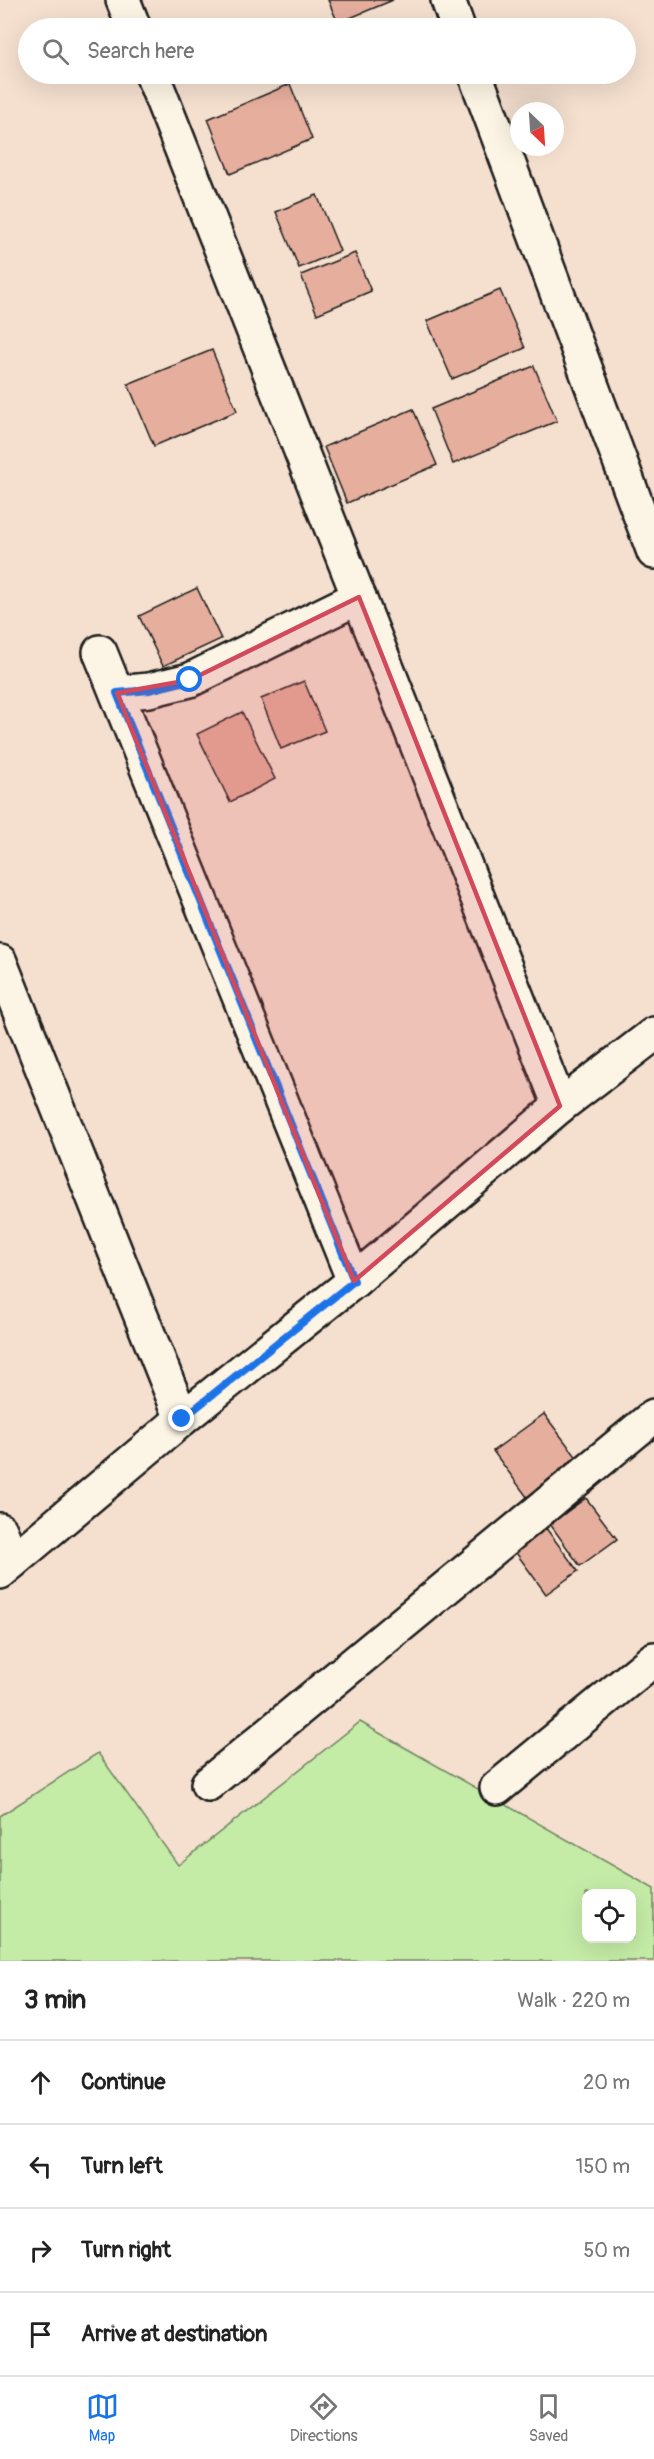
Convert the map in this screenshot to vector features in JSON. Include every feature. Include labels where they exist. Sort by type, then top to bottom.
[{"type":"street","points":[[123,0],[130,18]]},
{"type":"street","points":[[448,0],[454,18]]},
{"type":"street","points":[[156,84],[560,1106]]},
{"type":"street","points":[[479,84],[654,552]]},
{"type":"street","points":[[117,693],[149,690],[190,680],[359,597]]},
{"type":"street","points":[[100,652],[354,1281]]},
{"type":"street","points":[[0,962],[182,1419]]},
{"type":"street","points":[[6,1567],[182,1419],[354,1281],[560,1106],[654,1034]]},
{"type":"street","points":[[208,1784],[654,1416]]},
{"type":"street","points":[[0,1530],[6,1567]]},
{"type":"street","points":[[497,1788],[654,1659]]},
{"type":"highlighted area","points":[[359,597],[560,1106],[354,1281],[117,693],[190,680]]},
{"type":"green space","points":[[360,1722],[654,1889],[654,1961],[0,1961],[0,1816],[98,1753],[178,1865]]},
{"type":"building","points":[[328,0],[393,0],[350,18],[336,18]]},
{"type":"building","points":[[290,84],[312,139],[230,174],[208,119]]},
{"type":"building","points":[[317,195],[340,251],[299,268],[276,212]]},
{"type":"building","points":[[355,253],[371,291],[317,314],[301,275]]},
{"type":"building","points":[[500,290],[525,348],[452,379],[427,321]]},
{"type":"building","points":[[212,350],[237,411],[154,446],[128,384]]},
{"type":"building","points":[[534,366],[557,421],[453,464],[431,409]]},
{"type":"building","points":[[413,409],[437,465],[347,503],[324,447]]},
{"type":"building","points":[[197,588],[221,639],[163,666],[139,616]]},
{"type":"building","points":[[304,681],[325,731],[281,749],[261,699]]},
{"type":"building","points":[[242,712],[275,779],[230,802],[197,734]]},
{"type":"building","points":[[544,1414],[578,1459],[527,1497],[493,1451]]},
{"type":"building","points":[[586,1498],[617,1539],[580,1566],[550,1524]]},
{"type":"building","points":[[545,1527],[578,1571],[546,1594],[514,1550]]},
{"type":"route","points":[[182,1419],[354,1281],[117,693],[149,690],[190,680]]}]
